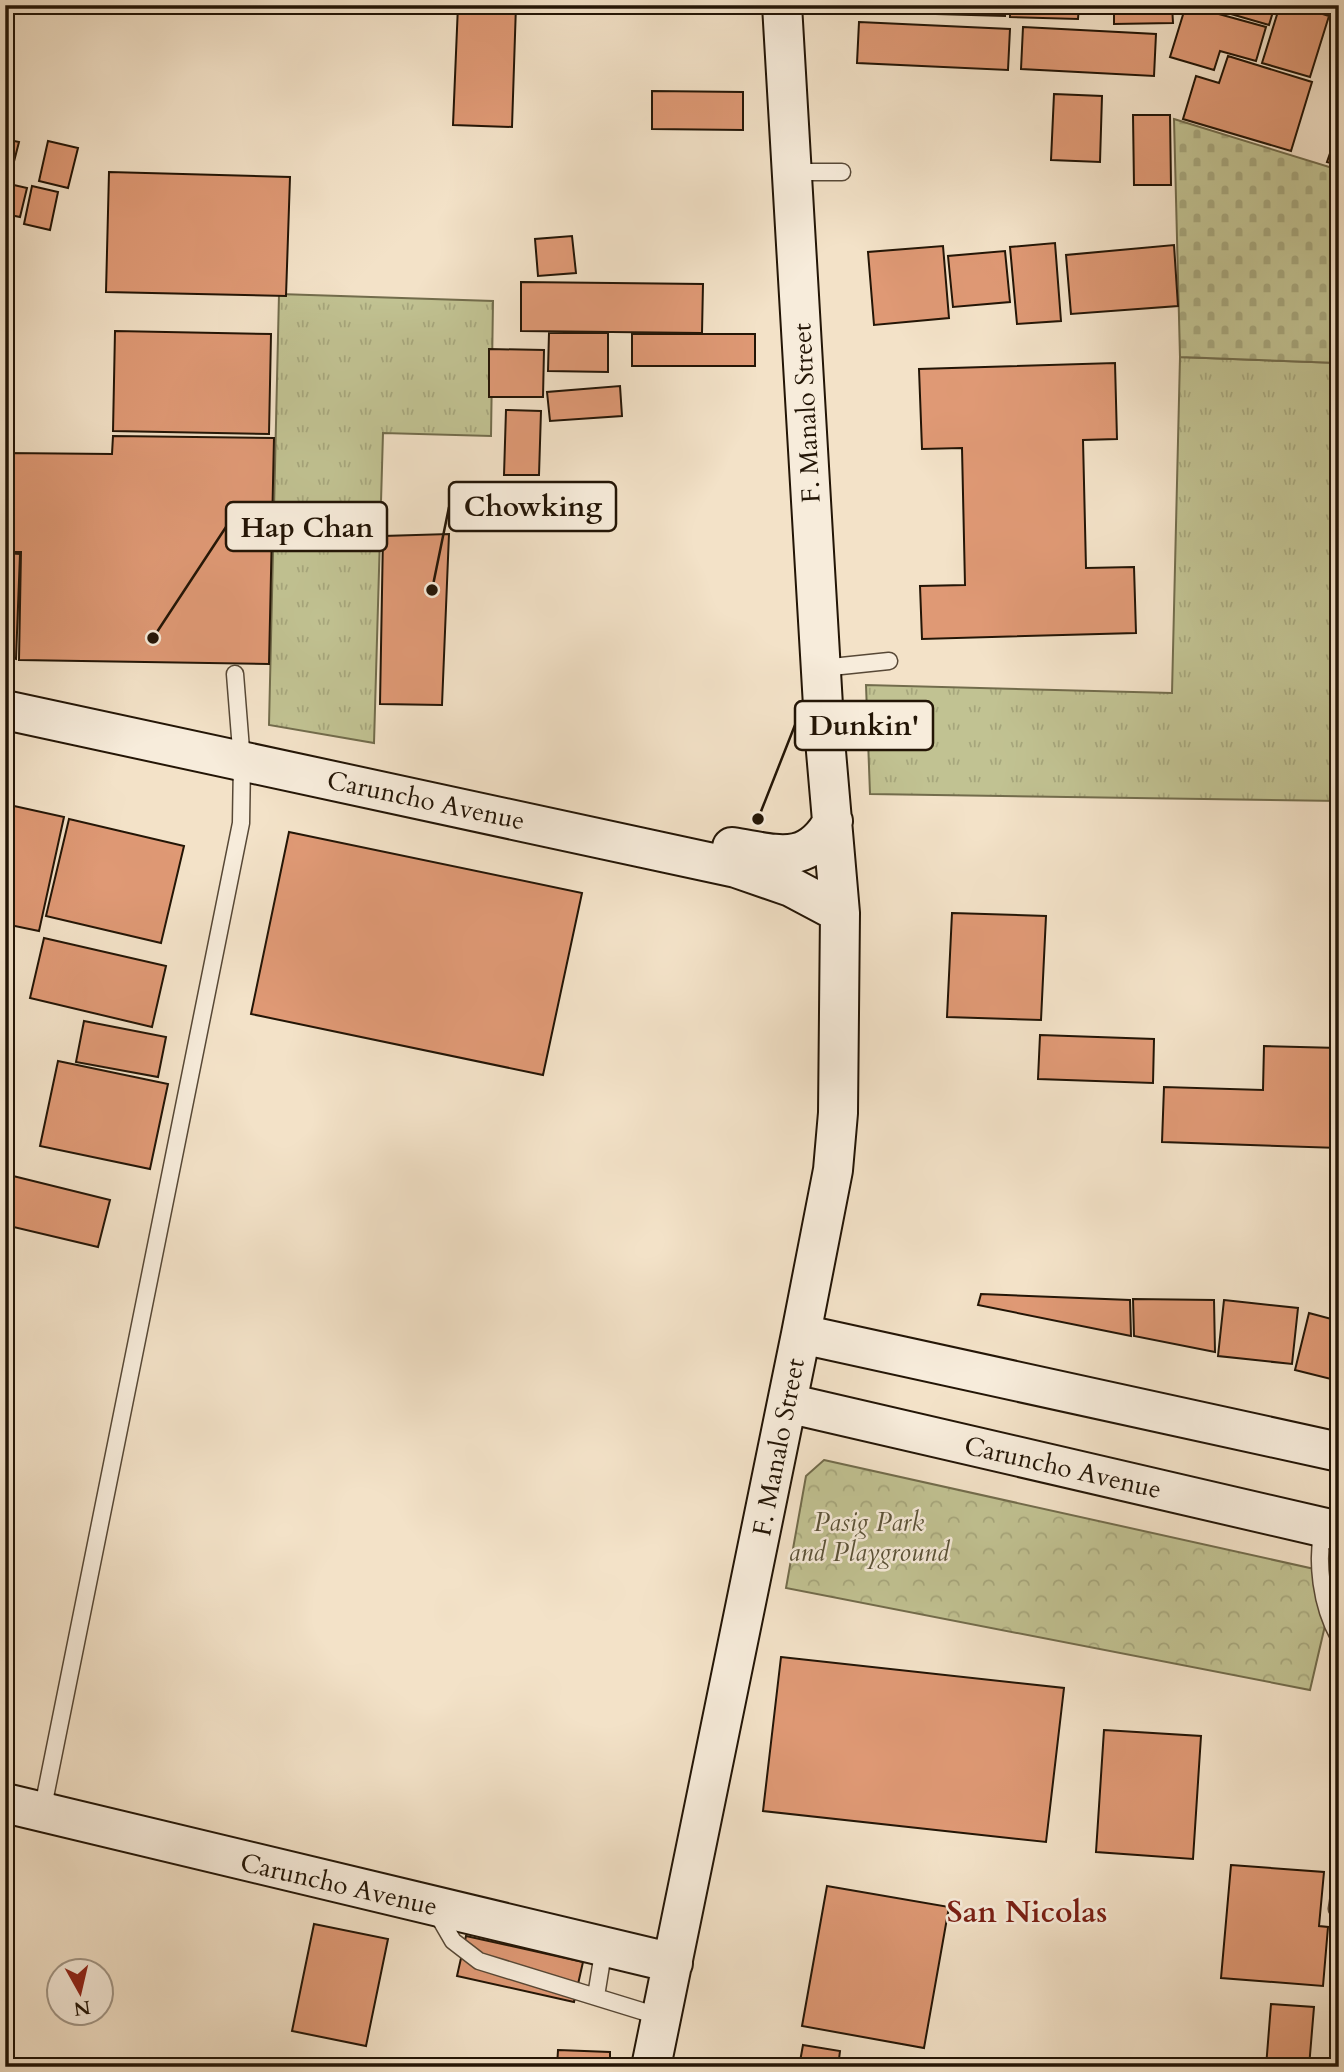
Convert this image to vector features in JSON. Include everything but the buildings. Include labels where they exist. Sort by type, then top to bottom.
[{"type":"main road","name":"F. Manalo Street","points":[[651,2067],[800,1406],[801,1334],[833,1170],[838,1114],[840,913],[822,668],[782,5]]},
{"type":"main road","name":"Caruncho Avenue","points":[[5,710],[601,837],[765,877],[840,913]]},
{"type":"main road","points":[[601,837],[636,832],[782,855],[815,847],[833,821]]},
{"type":"main road","points":[[801,1334],[1339,1452]]},
{"type":"main road","points":[[800,1406],[815,1367],[825,1361],[877,1372],[923,1361]]},
{"type":"main road","name":"Caruncho Avenue","points":[[800,1406],[1331,1529]]},
{"type":"main road","name":"Caruncho Avenue","points":[[5,1803],[673,1964]]},
{"type":"lane","points":[[792,172],[842,172]]},
{"type":"lane","points":[[822,668],[889,661]]},
{"type":"lane","points":[[42,1812],[241,824],[242,762],[236,674]]},
{"type":"lane","points":[[1331,1529],[1318,1554],[1325,1593],[1339,1637]]},
{"type":"lane","points":[[433,1906],[453,1941],[479,1961],[661,2017]]},
{"type":"lane","points":[[596,1996],[604,1947]]},
{"type":"green space","points":[[1174,119],[1339,170],[1339,363],[1180,357]]},
{"type":"green space","points":[[279,294],[493,301],[491,436],[383,433],[374,743],[269,725]]},
{"type":"green space","points":[[1180,357],[1339,363],[1339,801],[870,794],[866,685],[1172,693]]},
{"type":"green space","name":"Pasig Park and Playground","points":[[824,1460],[1337,1574],[1310,1690],[786,1588],[806,1476]]},
{"type":"place","name":"Chowking","points":[[432,590]]},
{"type":"place","name":"Hap Chan","points":[[153,638]]},
{"type":"place","name":"Dunkin'","points":[[758,819]]},
{"type":"district","name":"San Nicolas","points":[[1027,1912]]}]
